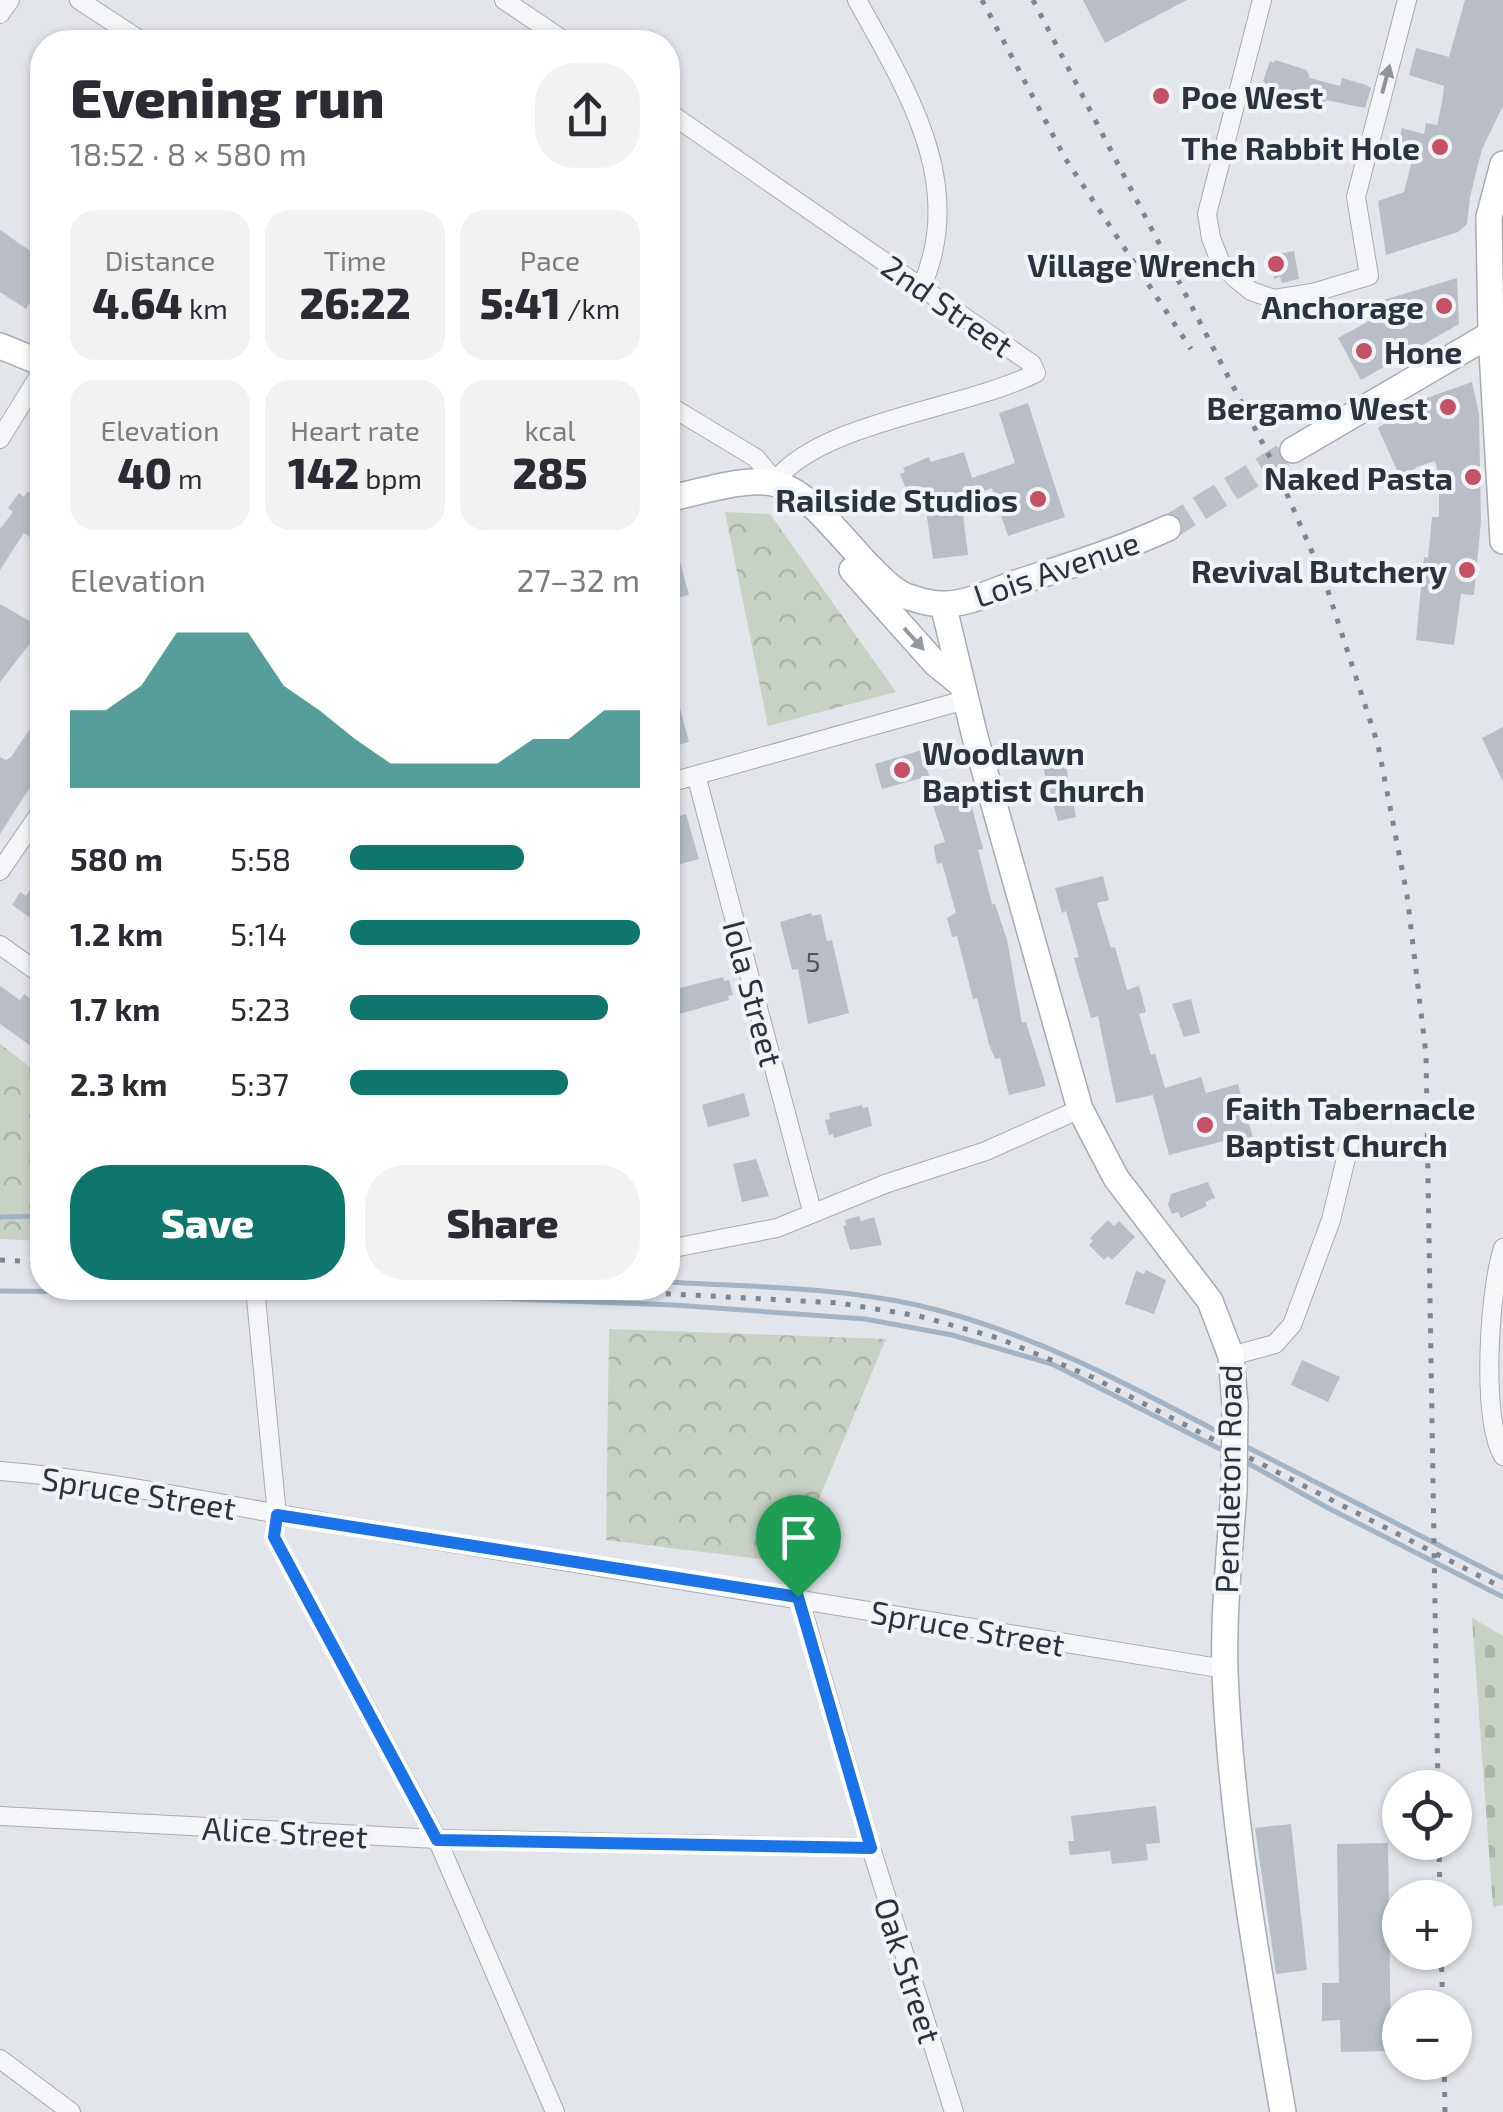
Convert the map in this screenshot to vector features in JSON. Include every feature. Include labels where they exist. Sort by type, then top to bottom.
[{"type":"street","points":[[0,14],[10,0]]},
{"type":"street","points":[[79,0],[125,30]]},
{"type":"street","points":[[504,0],[548,30]]},
{"type":"street","points":[[857,0],[906,92],[930,152],[938,224],[933,262],[921,288]]},
{"type":"street","points":[[1262,0],[1206,214],[1220,261],[1252,291],[1274,299],[1312,293],[1369,276],[1356,196],[1407,0]]},
{"type":"street","name":"2nd Street","points":[[680,120],[1032,364],[1036,374],[831,440],[788,464],[775,481]]},
{"type":"street","points":[[1503,164],[1498,198],[1488,217],[1497,249],[1491,334],[1503,541]]},
{"type":"street","points":[[1293,450],[1491,334]]},
{"type":"street","points":[[0,346],[30,358]]},
{"type":"street","points":[[0,440],[30,391]]},
{"type":"street","points":[[680,411],[756,458],[775,481]]},
{"type":"street","points":[[680,495],[737,481],[775,481],[792,488],[814,505],[876,574],[907,598],[943,604]]},
{"type":"street","points":[[680,780],[964,692],[844,561],[814,505]]},
{"type":"street","name":"Lois Avenue","points":[[943,604],[971,599],[1118,551],[1168,528]]},
{"type":"street","name":"Pendleton Road","points":[[943,604],[1080,1109],[1116,1178],[1210,1301],[1231,1356],[1234,1490],[1225,1669],[1237,1811],[1283,2112]]},
{"type":"street","name":"Iola Street","points":[[696,775],[812,1212]]},
{"type":"street","points":[[0,871],[30,827]]},
{"type":"street","points":[[0,944],[30,966]]},
{"type":"street","points":[[680,1247],[755,1234],[986,1151],[1080,1109]]},
{"type":"street","points":[[1231,1356],[1275,1344],[1292,1324],[1332,1220],[1350,1142]]},
{"type":"street","points":[[1503,1248],[1491,1331],[1497,1396],[1494,1440],[1503,1456]]},
{"type":"street","points":[[256,1300],[277,1515],[274,1537],[437,1840],[555,2112]]},
{"type":"street","name":"Spruce Street","points":[[0,1471],[133,1488],[277,1515],[1225,1669]]},
{"type":"street","name":"Oak Street","points":[[798,1597],[954,2112]]},
{"type":"street","name":"Alice Street","points":[[0,1816],[437,1840],[871,1848]]},
{"type":"street","points":[[0,2060],[70,2112]]},
{"type":"green space","points":[[725,512],[770,514],[896,692],[768,726]]},
{"type":"green space","points":[[0,1044],[30,1067],[30,1240],[0,1239]]},
{"type":"green space","points":[[609,1329],[886,1339],[792,1563],[606,1540]]},
{"type":"green space","points":[[1472,1618],[1503,1636],[1503,1905],[1493,1907]]},
{"type":"building","points":[[1083,0],[1187,0],[1105,43]]},
{"type":"building","points":[[1465,0],[1503,0],[1503,106],[1482,149],[1467,224],[1458,232],[1386,255],[1378,201],[1404,192],[1415,149],[1398,145],[1402,128],[1424,134],[1426,123],[1437,125],[1442,103],[1444,86],[1409,75],[1416,48],[1449,57]]},
{"type":"building","points":[[1270,61],[1307,70],[1310,78],[1340,86],[1342,78],[1366,85],[1371,88],[1365,108],[1326,100],[1325,103],[1267,85],[1263,81]]},
{"type":"building","points":[[0,230],[30,251],[30,303],[26,309],[0,292]]},
{"type":"building","name":"Village Wrench","points":[[1294,251],[1299,279],[1282,283],[1280,277],[1274,279],[1269,256]]},
{"type":"building","points":[[1457,278],[1459,324],[1361,380],[1338,338],[1371,320],[1367,305]]},
{"type":"building","points":[[1472,382],[1479,414],[1481,521],[1474,595],[1461,594],[1454,645],[1416,640],[1424,557],[1428,558],[1432,517],[1439,517],[1439,477],[1435,461],[1417,467],[1401,479],[1378,428],[1418,401]]},
{"type":"building","points":[[1028,403],[1065,517],[1008,536],[992,488],[961,498],[968,555],[933,559],[925,503],[914,508],[900,474],[905,472],[903,468],[929,457],[931,462],[964,452],[972,478],[1015,463],[999,413]]},
{"type":"building","points":[[19,493],[24,497],[30,493],[30,537],[24,533],[0,570],[0,529],[13,512],[8,508]]},
{"type":"building","points":[[680,562],[689,595],[680,597]]},
{"type":"building","points":[[0,604],[30,621],[30,643],[0,682]]},
{"type":"building","points":[[680,708],[689,742],[680,744]]},
{"type":"building","points":[[1503,727],[1503,782],[1482,738]]},
{"type":"building","points":[[30,729],[30,790],[0,834],[0,757],[11,757]]},
{"type":"building","name":"Woodlawn Baptist Church","points":[[922,750],[929,776],[882,789],[875,764]]},
{"type":"building","points":[[1063,751],[1076,817],[1058,821],[1043,767],[1044,756]]},
{"type":"building","points":[[959,782],[961,790],[967,789],[992,904],[1007,940],[1022,1023],[1026,1022],[1046,1086],[1009,1095],[1000,1058],[995,1059],[977,998],[973,999],[957,936],[952,937],[947,918],[956,913],[942,863],[937,864],[934,849],[945,842],[927,788]]},
{"type":"building","points":[[686,814],[699,859],[680,864],[680,816]]},
{"type":"building","points":[[1103,876],[1109,900],[1097,903],[1127,990],[1139,986],[1146,1012],[1139,1014],[1165,1088],[1201,1077],[1206,1093],[1238,1084],[1253,1138],[1169,1155],[1153,1095],[1116,1103],[1098,1016],[1091,1018],[1074,958],[1079,957],[1055,888]]},
{"type":"building","points":[[30,890],[30,918],[12,905],[20,892],[26,896]]},
{"type":"building","points":[[821,914],[827,941],[832,940],[849,1013],[808,1024],[798,969],[792,970],[780,922]]},
{"type":"building","points":[[723,977],[724,981],[729,980],[733,995],[728,996],[729,1000],[680,1014],[680,988]]},
{"type":"building","points":[[0,986],[20,1000],[24,994],[30,998],[30,1045],[0,1024]]},
{"type":"building","points":[[1191,999],[1200,1033],[1184,1037],[1172,1004]]},
{"type":"building","points":[[744,1093],[750,1116],[708,1127],[702,1105]]},
{"type":"building","points":[[868,1107],[872,1126],[834,1138],[829,1135],[825,1120],[830,1119],[829,1113]]},
{"type":"building","points":[[756,1159],[769,1196],[742,1202],[733,1164]]},
{"type":"building","points":[[1208,1182],[1215,1198],[1205,1202],[1207,1206],[1181,1218],[1178,1212],[1172,1214],[1168,1205],[1171,1194]]},
{"type":"building","points":[[859,1216],[861,1221],[874,1217],[882,1245],[850,1250],[843,1226],[845,1220]]},
{"type":"building","points":[[1108,1220],[1114,1226],[1119,1221],[1135,1237],[1112,1260],[1108,1256],[1104,1260],[1089,1245],[1093,1241],[1090,1238]]},
{"type":"building","points":[[1146,1270],[1166,1280],[1154,1314],[1125,1304],[1136,1271],[1144,1274]]},
{"type":"building","points":[[1302,1360],[1340,1377],[1328,1402],[1291,1385]]},
{"type":"building","points":[[1156,1806],[1160,1843],[1146,1844],[1148,1860],[1112,1864],[1110,1851],[1070,1855],[1068,1841],[1074,1841],[1071,1816]]},
{"type":"building","points":[[1291,1824],[1307,1970],[1276,1974],[1255,1828]]},
{"type":"building","points":[[1382,1843],[1382,1860],[1388,1860],[1389,1880],[1382,1880],[1382,1970],[1390,1970],[1390,1990],[1382,1990],[1382,2051],[1341,2052],[1340,2020],[1322,2021],[1322,1983],[1339,1983],[1337,1844]]},
{"type":"waterway","points":[[0,1217],[30,1216]]},
{"type":"waterway","points":[[680,1283],[856,1295],[957,1316],[1075,1360],[1224,1435]]},
{"type":"waterway","points":[[0,1291],[30,1291]]},
{"type":"waterway","points":[[541,1300],[865,1319],[952,1335],[1052,1364],[1228,1453]]},
{"type":"waterway","points":[[1243,1445],[1503,1578]]},
{"type":"waterway","points":[[1242,1460],[1503,1597]]},
{"type":"tunnel","points":[[1168,528],[1293,450]]},
{"type":"railway","points":[[982,0],[1065,158],[1191,349]]},
{"type":"railway","points":[[1033,0],[1277,471],[1325,582],[1378,745],[1407,895],[1426,1054],[1438,1770]]},
{"type":"railway","points":[[0,1260],[30,1261]]},
{"type":"railway","points":[[680,1294],[839,1303],[919,1316],[998,1338],[1092,1377],[1503,1588]]},
{"type":"railway","points":[[1439,1860],[1440,1880]]},
{"type":"railway","points":[[1442,1970],[1442,1990]]},
{"type":"railway","points":[[1444,2080],[1445,2112]]},
{"type":"place","name":"Poe West","points":[[1161,96]]},
{"type":"place","name":"The Rabbit Hole","points":[[1440,147]]},
{"type":"place","name":"Village Wrench","points":[[1276,264]]},
{"type":"place","name":"Anchorage","points":[[1444,306]]},
{"type":"place","name":"Hone","points":[[1364,351]]},
{"type":"place","name":"Bergamo West","points":[[1448,407]]},
{"type":"place","name":"Naked Pasta","points":[[1473,477]]},
{"type":"place","name":"Railside Studios","points":[[1038,499]]},
{"type":"place","name":"Revival Butchery","points":[[1467,570]]},
{"type":"place","name":"Woodlawn Baptist Church","points":[[902,770]]},
{"type":"place","name":"Faith Tabernacle Baptist Church","points":[[1205,1125]]},
{"type":"route","points":[[277,1515],[798,1597],[871,1848],[437,1840],[274,1537],[277,1515]]}]
